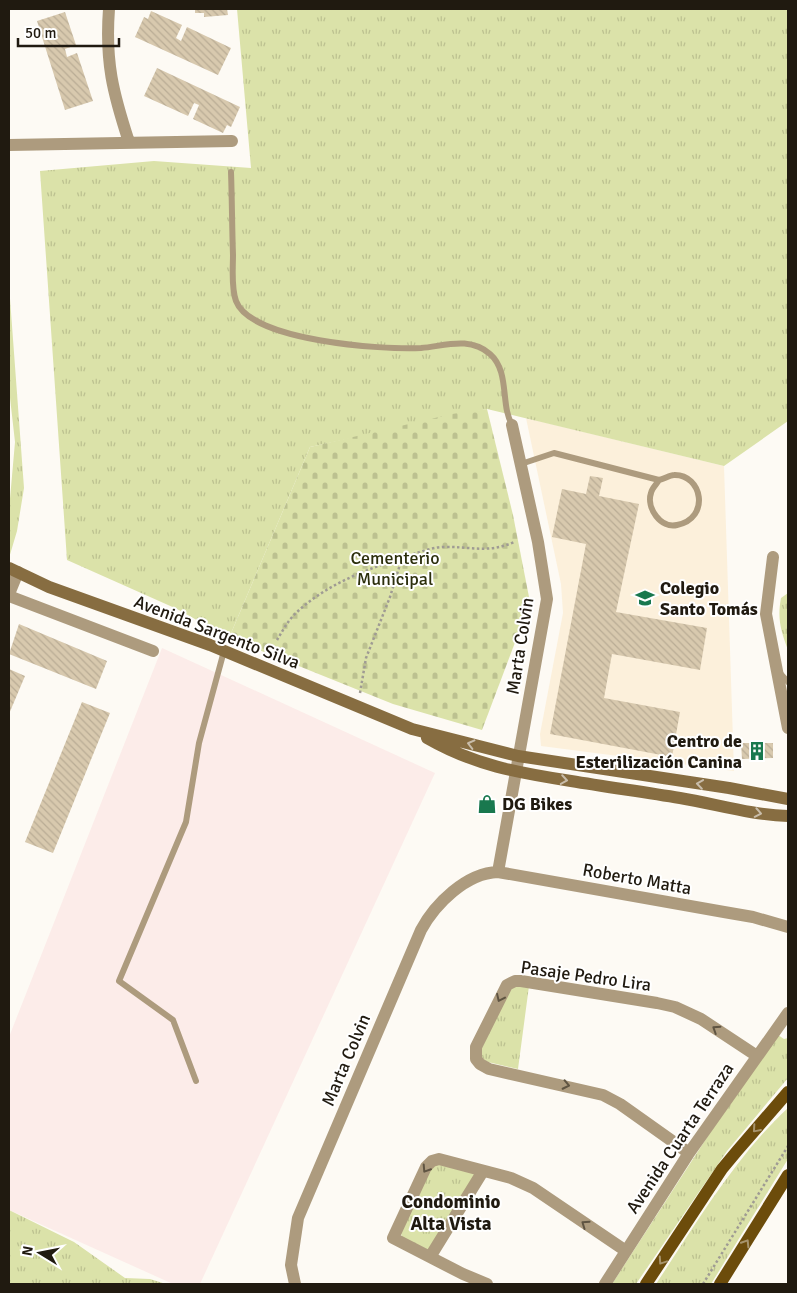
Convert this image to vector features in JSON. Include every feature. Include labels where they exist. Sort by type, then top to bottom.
[{"type":"main road","name":"Avenida Sargento Silva","points":[[14,570],[49,587],[224,651],[412,729],[433,741],[484,764],[515,773],[689,800],[762,814],[788,816]]},
{"type":"main road","name":"Avenida Sargento Silva","points":[[412,729],[518,756],[729,788],[788,799]]},
{"type":"main road","points":[[646,1284],[722,1169],[788,1092]]},
{"type":"main road","points":[[720,1284],[788,1174]]},
{"type":"street","points":[[109,9],[107,46],[109,73],[129,142]]},
{"type":"street","points":[[9,145],[232,141]]},
{"type":"street","name":"Marta Colvin","points":[[498,872],[548,598],[546,581],[512,425]]},
{"type":"street","points":[[773,557],[766,614],[788,728]]},
{"type":"street","points":[[14,570],[9,595],[153,651]]},
{"type":"street","name":"Roberto Matta","points":[[480,875],[488,872],[498,872],[724,912],[788,927]]},
{"type":"street","name":"Marta Colvin","points":[[294,1284],[291,1265],[298,1218],[421,930],[428,918],[445,899],[480,875]]},
{"type":"street","name":"Pasaje Pedro Lira","points":[[689,1153],[620,1104],[603,1095],[489,1069],[480,1064],[476,1059],[476,1047],[504,990],[511,982],[521,981],[666,1004],[692,1014],[757,1056]]},
{"type":"street","name":"Avenida Cuarta Terraza","points":[[605,1284],[689,1153],[788,1013]]},
{"type":"street","points":[[488,1284],[463,1274],[393,1238],[426,1167],[432,1161],[439,1159],[511,1178],[533,1188],[626,1251]]},
{"type":"street","points":[[430,1257],[484,1171]]},
{"type":"lane","points":[[231,172],[233,280],[235,300],[242,311],[264,325],[341,344],[390,348],[423,348],[462,343],[472,345],[490,355],[497,362],[502,378],[507,414],[512,425]]},
{"type":"lane","points":[[521,464],[554,453],[660,480],[674,475],[690,480],[699,492],[699,508],[690,521],[675,526],[660,521],[655,515],[651,509],[650,493],[660,480]]},
{"type":"lane","points":[[196,1081],[173,1020],[119,981],[186,822],[199,743],[224,651]]},
{"type":"lane","points":[[776,669],[788,682]]},
{"type":"path","points":[[277,640],[294,615],[324,592],[346,580],[431,549],[442,547],[494,549],[514,542]]},
{"type":"path","points":[[359,697],[366,658],[390,597],[402,558]]},
{"type":"path","points":[[703,1284],[788,1146]]},
{"type":"shaded area","name":"Colegio Santo Tomás","points":[[526,418],[724,466],[734,771],[541,746],[540,734],[563,613],[561,584]]},
{"type":"shaded area","points":[[162,648],[435,773],[200,1284],[173,1284],[9,1210],[9,1037]]},
{"type":"green space","points":[[237,9],[788,9],[788,421],[724,466],[487,409],[310,447],[229,638],[177,609],[67,560],[40,171],[154,161],[251,168]]},
{"type":"green space","points":[[9,285],[24,488],[17,531],[9,558],[9,510],[15,442],[9,389]]},
{"type":"green space","name":"Cementerio Municipal","points":[[487,409],[513,515],[529,597],[528,608],[482,730],[393,704],[229,638],[310,447],[452,414]]},
{"type":"green space","points":[[788,593],[788,650],[779,612],[781,598]]},
{"type":"green space","points":[[529,986],[518,1069],[484,1060],[479,1054],[510,987]]},
{"type":"green space","points":[[778,1035],[784,1039],[788,1038],[788,1078],[727,1151],[636,1284],[612,1284],[728,1105]]},
{"type":"green space","points":[[788,1108],[788,1159],[711,1284],[656,1284],[733,1169]]},
{"type":"green space","points":[[438,1164],[478,1172],[428,1250],[402,1237],[400,1230],[428,1168]]},
{"type":"green space","points":[[9,1210],[74,1242],[125,1278],[150,1279],[166,1284],[9,1284]]},
{"type":"building","points":[[195,9],[227,9],[228,15],[204,17],[204,13],[195,13]]},
{"type":"building","points":[[151,11],[182,25],[176,38],[181,41],[187,27],[231,48],[218,75],[135,37],[144,17],[148,19]]},
{"type":"building","points":[[65,12],[76,45],[65,49],[67,57],[77,53],[93,101],[65,110],[37,21]]},
{"type":"building","points":[[157,68],[240,107],[231,127],[227,125],[223,133],[193,119],[199,105],[194,103],[188,116],[144,96]]},
{"type":"building","points":[[590,476],[603,478],[599,496],[639,504],[616,612],[707,628],[700,670],[612,654],[604,698],[680,712],[672,757],[550,734],[586,544],[552,537],[562,489],[586,494]]},
{"type":"building","points":[[19,624],[107,661],[96,689],[9,654]]},
{"type":"building","points":[[9,669],[25,676],[9,714]]},
{"type":"building","points":[[82,702],[110,713],[53,853],[25,842]]},
{"type":"building","name":"Centro de Esterilización Canina","points":[[741,743],[773,743],[773,758],[742,759]]},
{"type":"place","name":"Colegio Santo Tomás","points":[[645,598]]},
{"type":"place","name":"Centro de Esterilización Canina","points":[[757,751]]},
{"type":"place","name":"DG Bikes","points":[[487,804]]},
{"type":"district","name":"Condominio Alta Vista","points":[[451,1213]]}]
